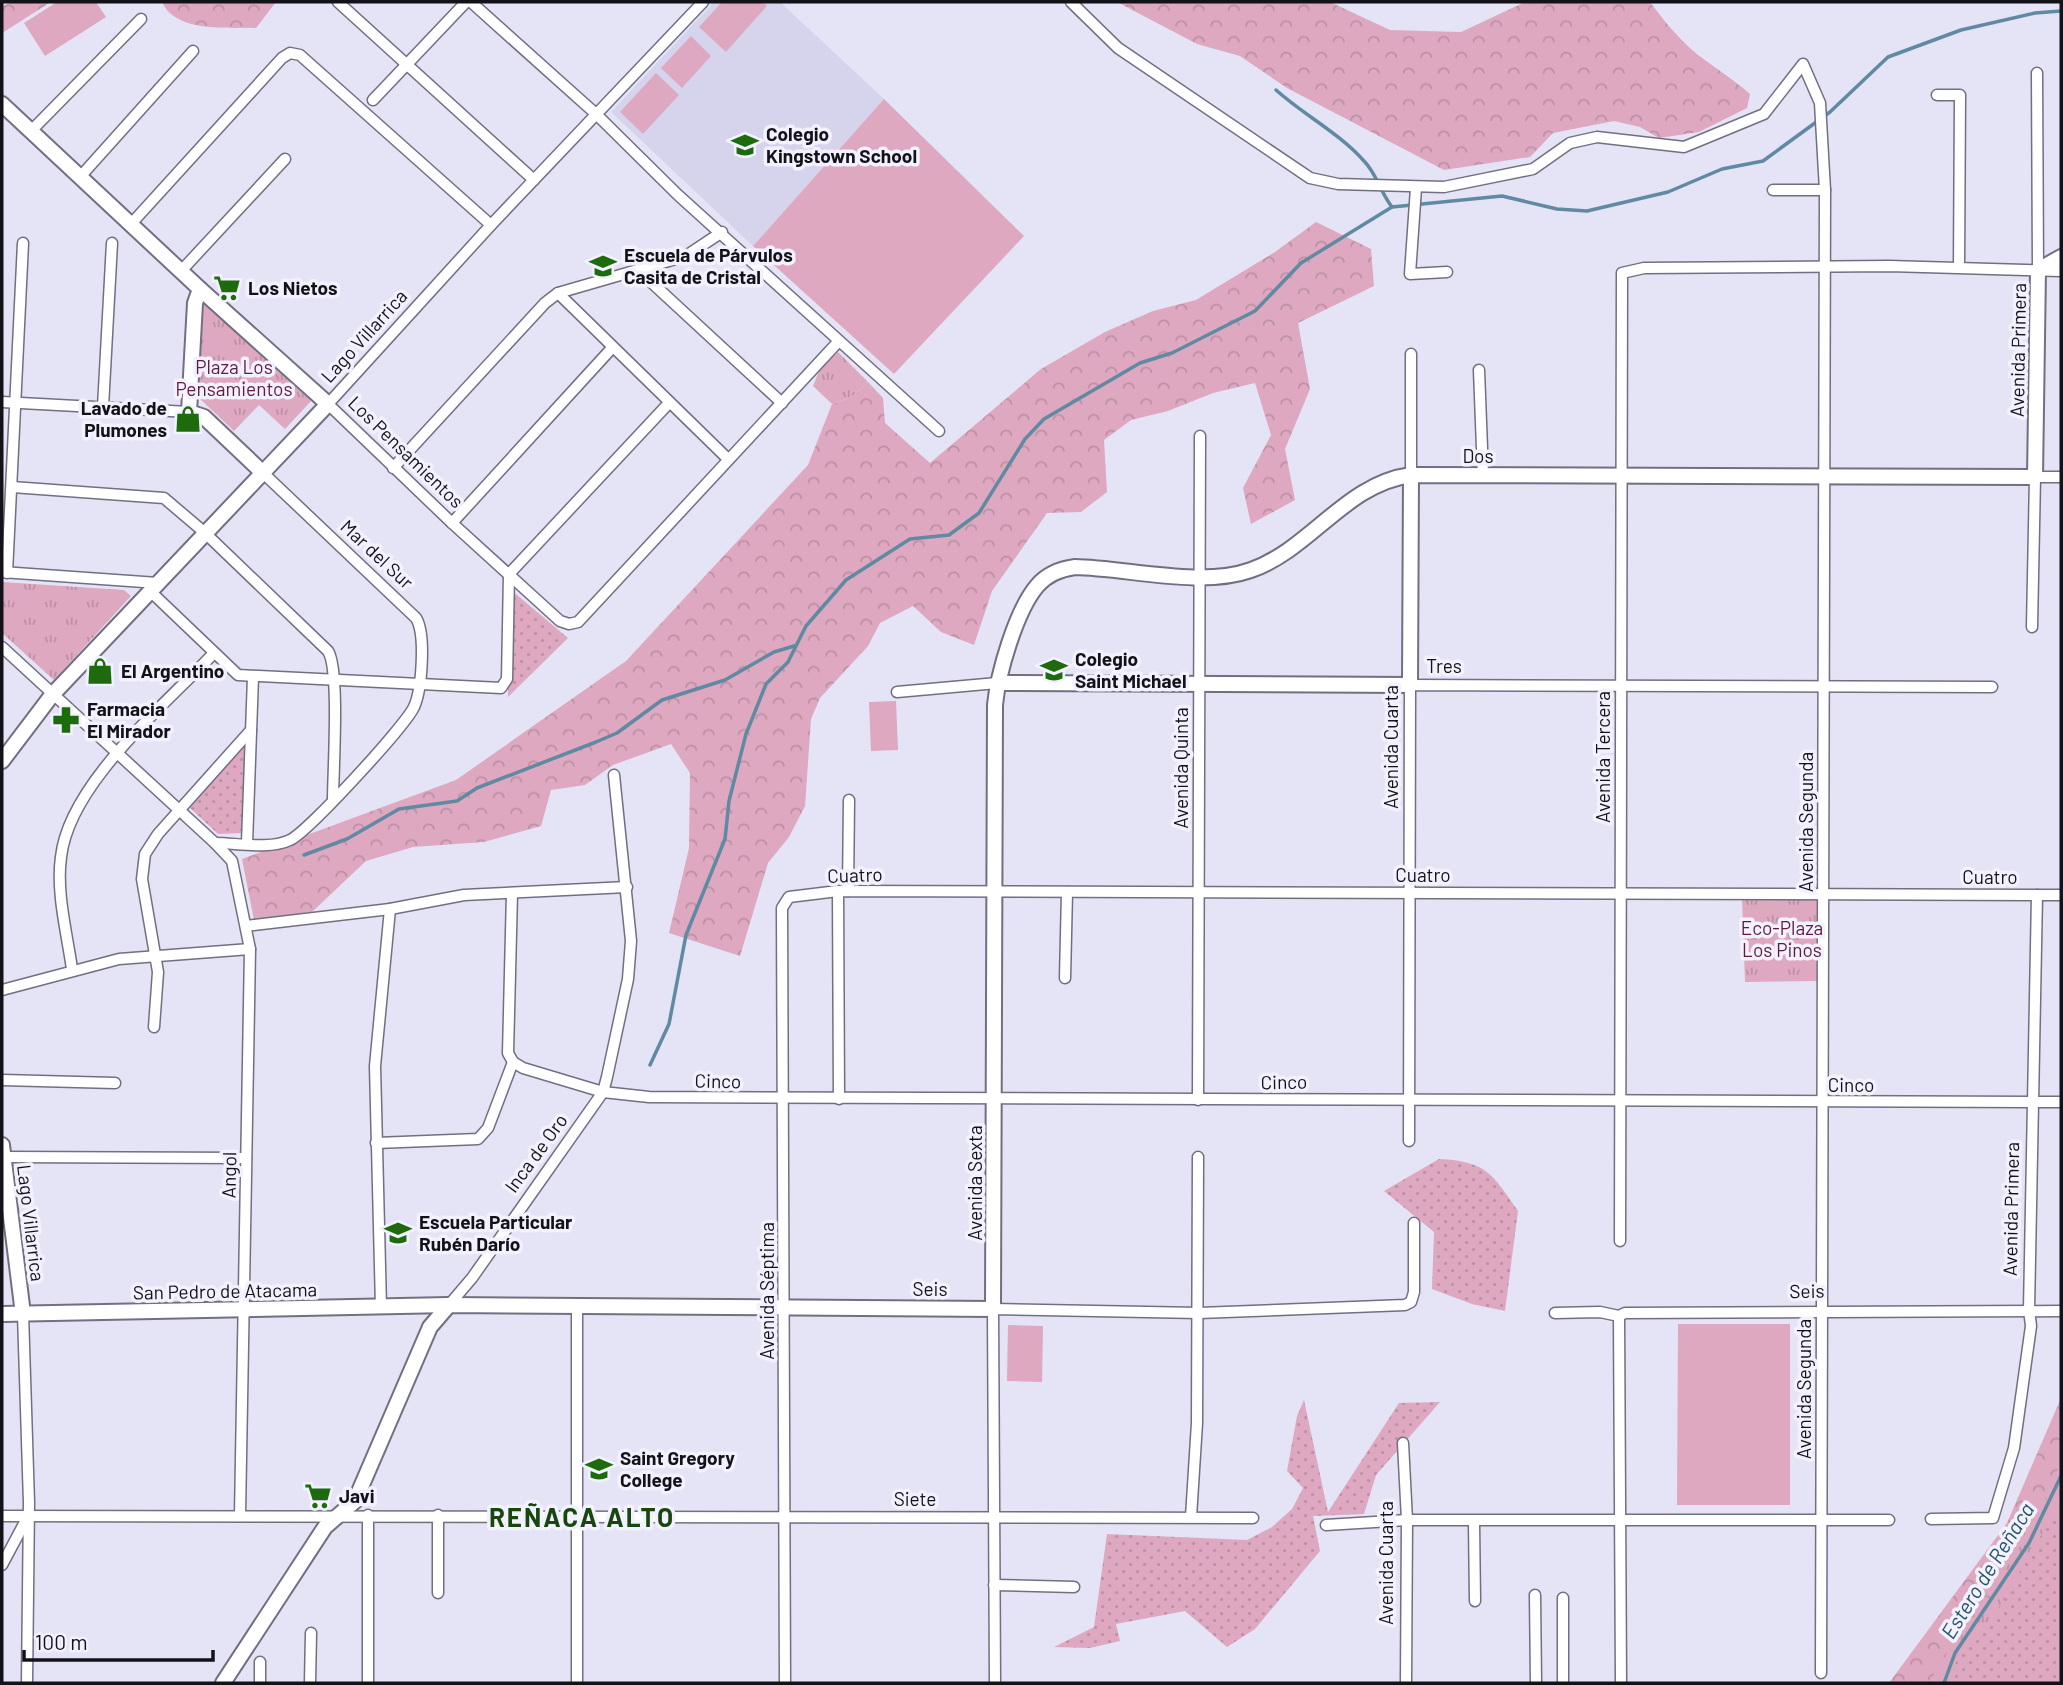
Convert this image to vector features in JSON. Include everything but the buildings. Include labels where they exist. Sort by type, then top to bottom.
[{"type":"street","points":[[338,2],[534,180]]},
{"type":"street","points":[[373,100],[466,2]]},
{"type":"street","points":[[471,2],[596,114],[678,195],[722,232],[838,342],[939,431]]},
{"type":"street","name":"Lago Villarrica","points":[[2,761],[52,695],[703,2]]},
{"type":"street","points":[[1071,2],[1118,48],[1310,178],[1338,184],[1416,188],[1410,274],[1447,272]]},
{"type":"street","points":[[31,131],[141,19]]},
{"type":"street","points":[[80,177],[193,51]]},
{"type":"street","points":[[131,224],[272,68],[290,53],[300,55],[491,225]]},
{"type":"street","name":"Avenida Segunda","points":[[1416,188],[1444,187],[1533,169],[1570,144],[1597,137],[1684,147],[1764,114],[1803,64],[1820,103],[1825,190],[1821,1673]]},
{"type":"street","name":"Avenida Primera","points":[[2032,627],[2038,270],[2037,73]]},
{"type":"street","points":[[1937,95],[1960,95],[1959,267]]},
{"type":"street","name":"Los Pensamientos","points":[[2,104],[560,621],[569,624],[578,622],[729,459]]},
{"type":"street","points":[[181,271],[285,159]]},
{"type":"street","points":[[1773,190],[1825,190]]},
{"type":"street","points":[[393,468],[545,303],[558,293],[698,251],[722,232]]},
{"type":"street","points":[[23,243],[17,403],[4,573],[154,587],[213,654],[238,675],[497,689],[505,686],[509,574],[669,403]]},
{"type":"street","points":[[103,407],[112,243]]},
{"type":"street","points":[[2038,270],[2061,257]]},
{"type":"street","points":[[1825,267],[1959,267],[2061,271]]},
{"type":"street","name":"Avenida Tercera","points":[[1620,1241],[1622,273],[1644,268],[1825,267]]},
{"type":"street","points":[[638,270],[782,403]]},
{"type":"street","points":[[189,412],[195,303],[200,289]]},
{"type":"street","points":[[558,293],[729,459],[838,342]]},
{"type":"street","points":[[452,523],[612,348]]},
{"type":"street","name":"Avenida Cuarta","points":[[1409,1141],[1411,354]]},
{"type":"street","points":[[1479,370],[1483,475]]},
{"type":"street","name":"Mar del Sur","points":[[2,402],[189,412],[204,417],[416,618],[423,636],[419,685],[411,713],[333,800],[292,839],[276,844],[215,844]]},
{"type":"street","name":"Avenida Quinta","points":[[1198,1100],[1200,436]]},
{"type":"street","name":"Dos","points":[[997,683],[1031,594],[1052,574],[1067,568],[1101,566],[1199,576],[1238,574],[1263,565],[1361,492],[1384,481],[1411,475],[2061,477]]},
{"type":"street","points":[[12,487],[157,496],[170,501],[328,651],[332,660],[333,681],[333,800]]},
{"type":"street","name":"Angol","points":[[2,647],[232,861],[250,949],[240,1515]]},
{"type":"street","points":[[72,969],[61,884],[63,842],[81,797],[213,654]]},
{"type":"street","points":[[247,843],[253,677]]},
{"type":"street","name":"Tres","points":[[897,692],[997,683],[1992,687]]},
{"type":"street","name":"Avenida Sexta","points":[[995,1683],[993,891],[997,683]]},
{"type":"street","points":[[153,1027],[158,972],[153,958],[142,862],[152,840],[251,730]]},
{"type":"street","name":"Inca de Oro","points":[[223,1683],[326,1527],[355,1501],[430,1326],[472,1278],[603,1092],[628,979],[631,941],[614,775]]},
{"type":"street","points":[[839,1099],[843,891],[849,800]]},
{"type":"street","points":[[247,926],[390,909],[464,895],[627,887]]},
{"type":"street","name":"Cuatro","points":[[785,900],[843,891],[2061,895]]},
{"type":"street","points":[[1065,978],[1067,892]]},
{"type":"street","points":[[376,1143],[478,1139],[488,1128],[513,1062],[508,1053],[512,893]]},
{"type":"street","name":"Avenida Primera","points":[[1931,1520],[1993,1518],[2014,1448],[2031,1326],[2029,1310],[2037,895]]},
{"type":"street","name":"Avenida Séptima","points":[[785,900],[782,908],[785,1683]]},
{"type":"street","points":[[381,1307],[375,1066],[390,909]]},
{"type":"street","points":[[2,990],[72,969],[118,959],[250,949]]},
{"type":"street","name":"Cinco","points":[[513,1062],[523,1068],[603,1092],[649,1097],[784,1100],[1409,1098],[1620,1102],[2061,1101]]},
{"type":"street","points":[[2,1080],[115,1083]]},
{"type":"street","points":[[1191,1517],[1199,1314],[1198,1157]]},
{"type":"street","points":[[3,1159],[246,1158]]},
{"type":"street","name":"Lago Villarrica","points":[[3,1159],[23,1314],[28,1516],[27,1683]]},
{"type":"street","name":"Seis","points":[[449,1305],[993,1309],[1199,1314],[1405,1305],[1411,1301],[1414,1292],[1414,1223]]},
{"type":"street","name":"San Pedro de Atacama","points":[[2,1314],[449,1305]]},
{"type":"street","points":[[577,1308],[577,1683]]},
{"type":"street","name":"Seis","points":[[1555,1313],[1600,1312],[1619,1317],[1625,1313],[2060,1308]]},
{"type":"street","points":[[1619,1317],[1618,1519],[1621,1683]]},
{"type":"street","name":"Avenida Cuarta","points":[[1403,1443],[1406,1683]]},
{"type":"street","points":[[368,1515],[368,1683]]},
{"type":"street","points":[[438,1515],[438,1593]]},
{"type":"street","name":"Siete","points":[[2,1516],[1253,1518]]},
{"type":"street","points":[[2,1565],[28,1516]]},
{"type":"street","points":[[1326,1525],[1406,1520],[1474,1523],[1618,1519],[1889,1520]]},
{"type":"street","points":[[1474,1523],[1475,1601]]},
{"type":"street","points":[[994,1586],[1074,1587]]},
{"type":"street","points":[[1535,1595],[1536,1683]]},
{"type":"street","points":[[1563,1598],[1563,1683]]},
{"type":"street","points":[[310,1683],[311,1633]]},
{"type":"street","points":[[260,1662],[260,1683]]},
{"type":"shaded area","name":"Colegio Kingstown School","points":[[714,2],[780,2],[884,99],[753,246],[611,112]]},
{"type":"green space","points":[[12,2],[51,2],[2,33],[2,6]]},
{"type":"green space","points":[[57,2],[96,2],[106,17],[45,56],[24,23]]},
{"type":"green space","points":[[162,2],[276,2],[256,28],[217,28],[190,24],[179,19],[169,12]]},
{"type":"green space","points":[[722,2],[762,2],[767,6],[726,52],[699,27]]},
{"type":"green space","points":[[1117,2],[1330,2],[1390,30],[1461,32],[1525,2],[1650,2],[1691,49],[1750,94],[1747,108],[1699,132],[1659,138],[1640,127],[1614,121],[1553,133],[1530,157],[1444,170],[1287,88],[1240,56],[1197,44]]},
{"type":"green space","points":[[691,36],[711,56],[682,88],[661,68]]},
{"type":"green space","points":[[656,73],[679,95],[643,134],[620,112]]},
{"type":"green space","points":[[884,99],[1024,236],[894,374],[753,246]]},
{"type":"green space","points":[[1316,222],[1371,249],[1374,286],[1298,323],[1310,389],[1285,449],[1295,500],[1251,524],[1243,488],[1271,435],[1255,383],[1213,393],[1168,411],[1131,420],[1104,440],[1107,492],[1081,512],[1047,513],[992,591],[974,645],[941,632],[913,606],[880,623],[868,646],[820,698],[811,719],[805,806],[789,837],[768,863],[740,956],[669,933],[689,848],[690,773],[671,744],[613,765],[585,785],[551,790],[541,826],[484,842],[413,847],[366,861],[312,912],[254,920],[242,859],[456,780],[626,661],[808,465],[832,404],[851,397],[868,382],[883,398],[885,423],[930,463],[1041,369],[1105,332],[1153,311],[1196,300],[1275,252]]},
{"type":"green space","name":"Plaza Los Pensamientos","points":[[203,301],[311,401],[285,429],[259,405],[234,431],[197,396]]},
{"type":"green space","points":[[838,352],[868,382],[851,397],[832,404],[813,386],[820,369]]},
{"type":"green space","points":[[2,582],[124,590],[131,596],[54,680],[2,633]]},
{"type":"green space","points":[[511,590],[568,638],[508,697]]},
{"type":"green space","points":[[896,701],[898,750],[871,751],[869,702]]},
{"type":"green space","points":[[245,744],[244,833],[218,834],[188,806]]},
{"type":"green space","name":"Eco-Plaza Los Pinos","points":[[1742,897],[1820,897],[1819,981],[1745,982]]},
{"type":"green space","points":[[1439,1159],[1468,1163],[1487,1172],[1518,1211],[1505,1311],[1472,1304],[1432,1289],[1434,1232],[1384,1191]]},
{"type":"green space","points":[[1678,1324],[1790,1324],[1790,1505],[1677,1505]]},
{"type":"green space","points":[[1008,1325],[1043,1326],[1042,1382],[1007,1381]]},
{"type":"green space","points":[[2061,1398],[2061,1498],[1943,1667],[1938,1683],[1889,1683],[2007,1523]]},
{"type":"green space","points":[[1304,1400],[1328,1512],[1399,1403],[1440,1402],[1376,1475],[1364,1514],[1313,1516],[1320,1551],[1255,1629],[1227,1647],[1185,1611],[1116,1624],[1120,1641],[1090,1648],[1054,1647],[1094,1627],[1107,1534],[1247,1540],[1272,1527],[1292,1509],[1303,1488],[1287,1471],[1297,1416]]},
{"type":"green space","points":[[2061,1461],[2061,1493],[2055,1512],[1993,1617],[1970,1641],[1943,1683],[1930,1683],[1942,1658],[1988,1605],[2004,1569],[2045,1501]]},
{"type":"green space","points":[[2061,1498],[2061,1683],[1938,1683],[1943,1667]]},
{"type":"waterway","points":[[650,1065],[669,1024],[686,935],[725,839],[729,801],[746,734],[766,684],[788,662],[806,626],[846,580],[910,539],[949,535],[979,513],[1025,439],[1044,419],[1140,363],[1172,353],[1255,311],[1301,263],[1392,207],[1502,196],[1557,209],[1587,211],[1668,192],[1722,169],[1763,161],[1830,112],[1888,57],[1961,30],[2035,13],[2061,11]]},
{"type":"waterway","points":[[1276,90],[1354,151],[1368,166],[1392,207]]},
{"type":"waterway","points":[[304,855],[347,839],[399,809],[457,801],[477,788],[596,742],[617,733],[662,700],[725,680],[774,652],[794,646]]},
{"type":"waterway","name":"Estero de Reñaca","points":[[1944,1683],[1955,1653],[2029,1543],[2061,1476]]},
{"type":"place","name":"Colegio Kingstown School","points":[[745,145]]},
{"type":"place","name":"Escuela de Párvulos Casita de Cristal","points":[[603,266]]},
{"type":"place","name":"Los Nietos","points":[[227,288]]},
{"type":"place","name":"Lavado de Plumones","points":[[188,419]]},
{"type":"place","name":"Colegio Saint Michael","points":[[1054,670]]},
{"type":"place","name":"El Argentino","points":[[100,671]]},
{"type":"place","name":"Farmacia El Mirador","points":[[66,720]]},
{"type":"place","name":"Escuela Particular Rubén Darío","points":[[398,1233]]},
{"type":"place","name":"Saint Gregory College","points":[[599,1469]]},
{"type":"place","name":"Javi","points":[[318,1496]]},
{"type":"district","name":"REÑACA ALTO","points":[[582,1518]]}]
